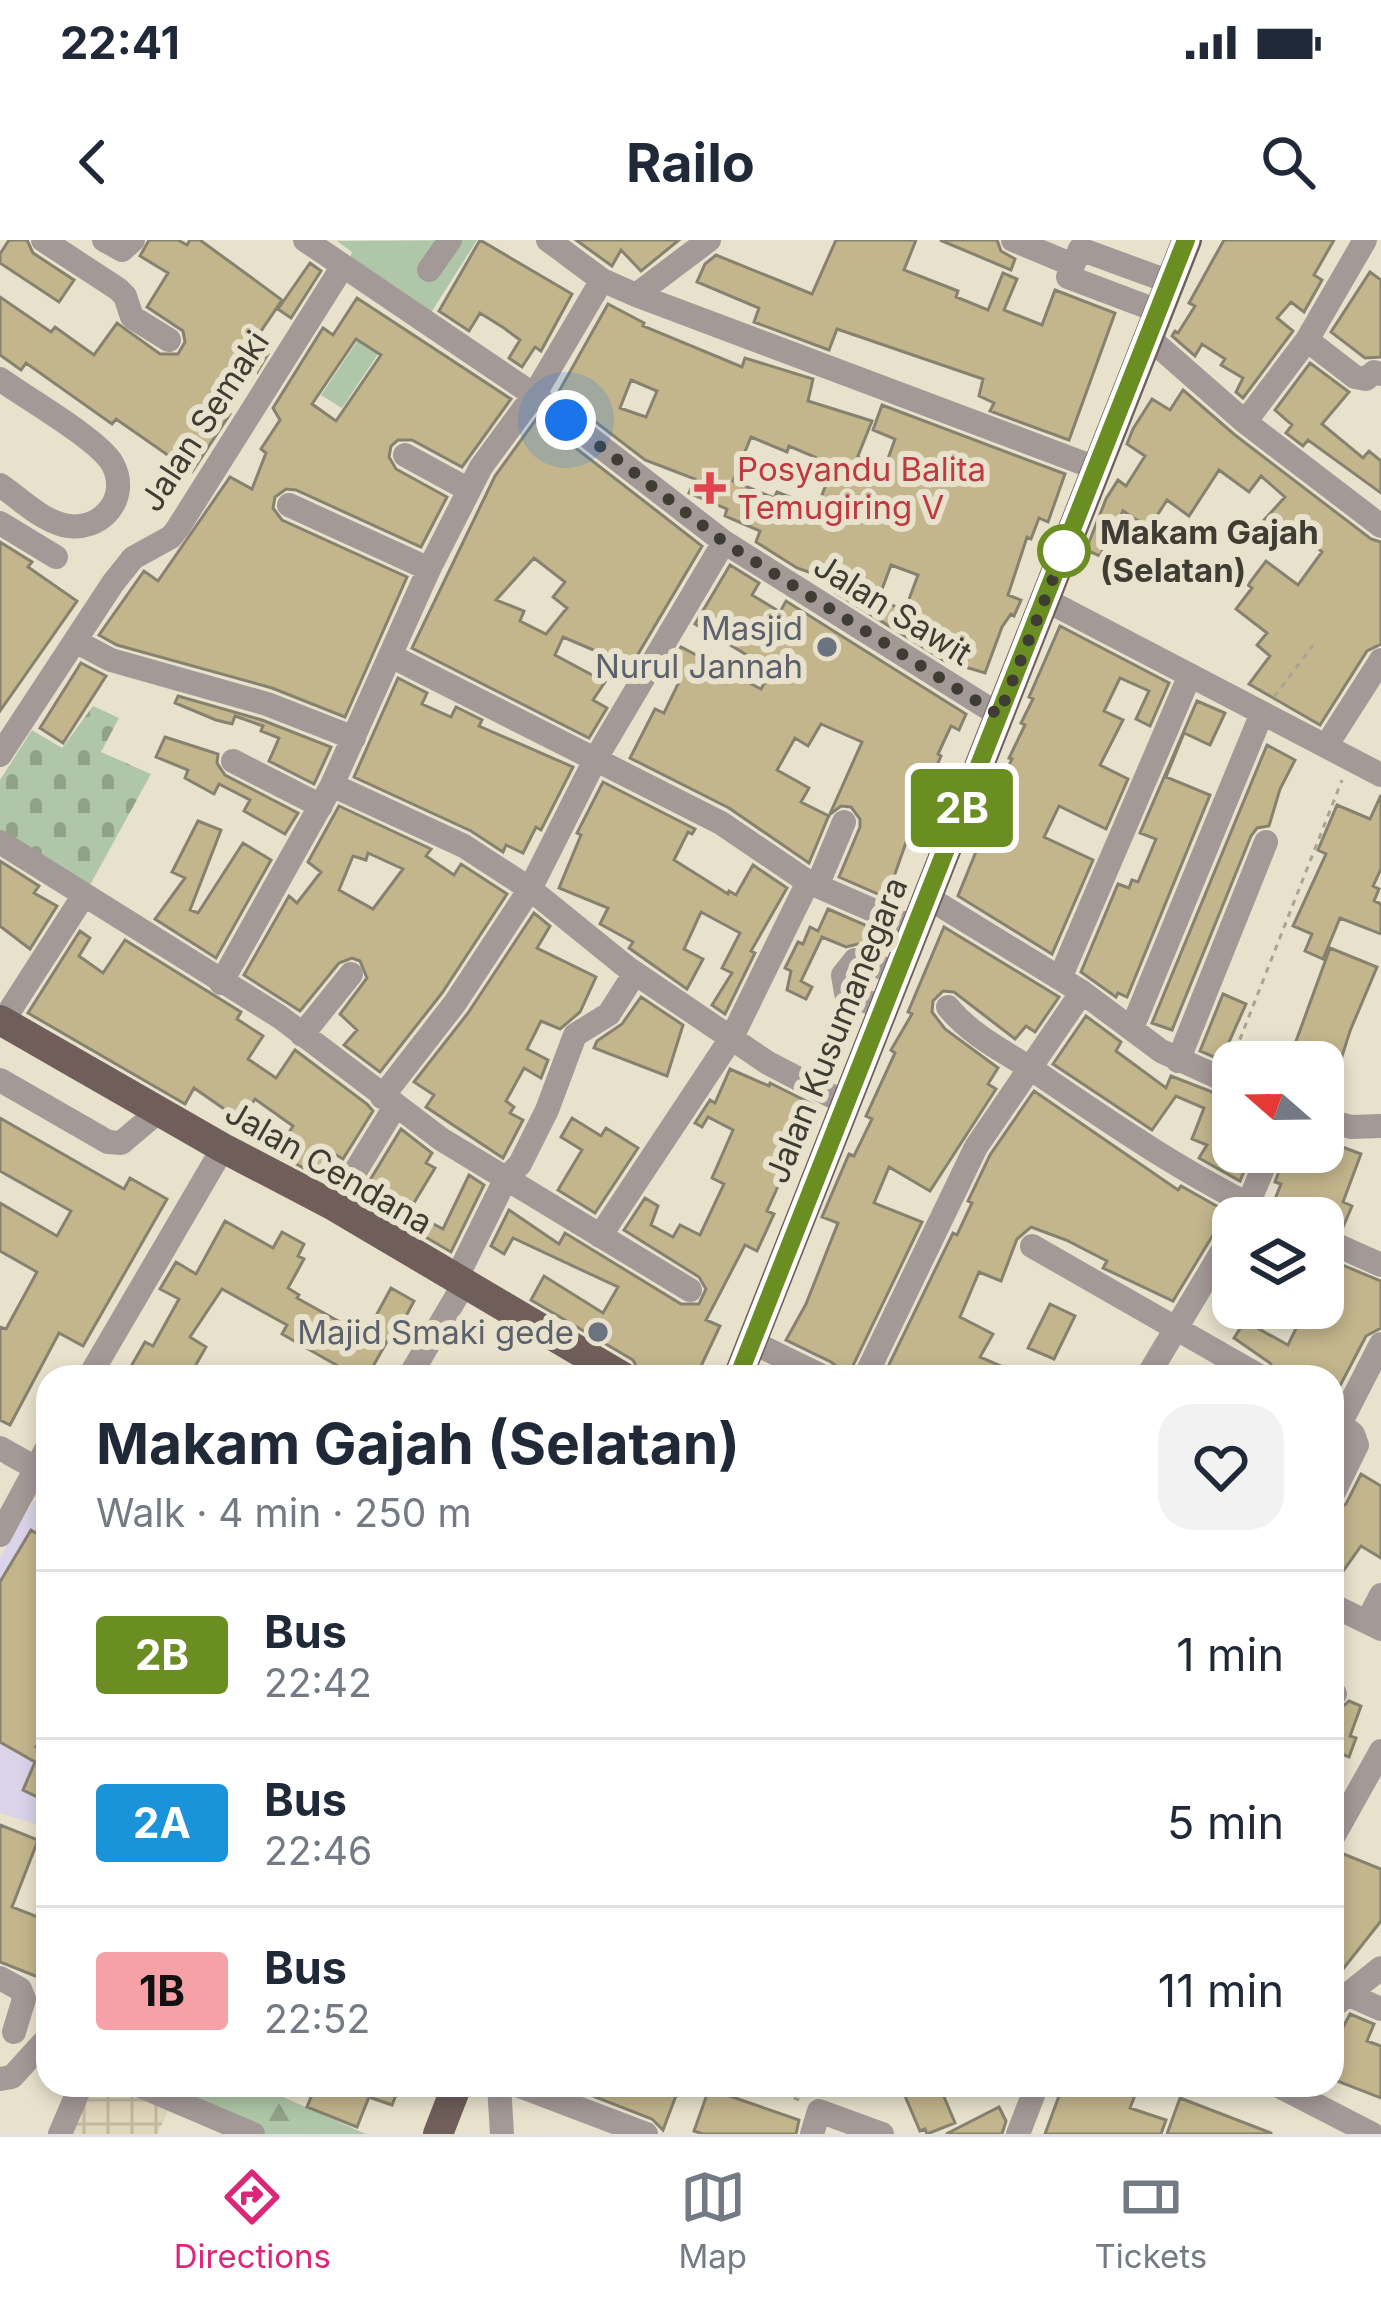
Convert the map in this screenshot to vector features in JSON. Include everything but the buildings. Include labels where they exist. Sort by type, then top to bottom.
[{"type":"main road","name":"Jalan Kusumanegara","points":[[743,1365],[1186,240]]},
{"type":"main road","name":"Jalan Cendana","points":[[1,1021],[334,1206],[602,1365]]},
{"type":"main road","points":[[438,2134],[453,2097]]},
{"type":"street","points":[[43,240],[118,289],[133,316],[169,340]]},
{"type":"street","points":[[104,240],[122,250],[133,240]]},
{"type":"street","points":[[305,240],[343,266]]},
{"type":"street","points":[[429,271],[450,240]]},
{"type":"street","points":[[548,240],[602,280],[636,296],[1096,468]]},
{"type":"street","points":[[636,296],[709,240]]},
{"type":"street","points":[[1013,240],[1073,265],[1080,249],[1159,310],[1245,422],[1381,526]]},
{"type":"street","points":[[1245,422],[1307,340],[1365,240]]},
{"type":"street","name":"Jalan Sawit","points":[[343,266],[534,395],[724,542],[999,715]]},
{"type":"street","name":"Jalan Semaki","points":[[0,755],[133,558],[171,537],[178,528],[343,266]]},
{"type":"street","points":[[221,983],[327,796],[469,490],[534,395],[602,280]]},
{"type":"street","points":[[1307,340],[1355,377],[1381,374]]},
{"type":"street","points":[[0,379],[101,450],[118,476],[118,493],[100,520],[68,526],[52,521],[0,484]]},
{"type":"street","points":[[405,455],[469,490]]},
{"type":"street","points":[[289,505],[429,568]]},
{"type":"street","points":[[0,523],[56,557]]},
{"type":"street","points":[[334,1206],[389,1101],[530,889],[596,758],[724,542]]},
{"type":"street","points":[[1045,599],[1381,775]]},
{"type":"street","points":[[75,640],[111,660],[268,704],[354,738]]},
{"type":"street","points":[[391,656],[721,823],[813,884],[914,928]]},
{"type":"street","points":[[1327,746],[1381,660]]},
{"type":"street","points":[[872,1365],[963,1169],[1028,1067],[1071,985],[1190,675]]},
{"type":"street","points":[[1132,1028],[1262,713]]},
{"type":"street","points":[[232,761],[464,846],[530,889],[635,973],[768,1063],[845,1103]]},
{"type":"street","points":[[600,1236],[732,1037],[844,822]]},
{"type":"street","points":[[0,842],[302,1035],[441,1139],[690,1290]]},
{"type":"street","points":[[1178,1061],[1266,842]]},
{"type":"street","points":[[1,1021],[83,895]]},
{"type":"street","points":[[926,898],[1071,985],[1178,1061],[1212,1075]]},
{"type":"street","points":[[883,1008],[847,993],[843,975],[855,960],[897,972]]},
{"type":"street","points":[[415,1365],[506,1180],[520,1164],[547,1110],[575,1035],[609,1014],[635,973]]},
{"type":"street","points":[[302,1035],[351,974]]},
{"type":"street","points":[[948,1007],[974,1033],[1223,1197]]},
{"type":"street","points":[[0,1080],[108,1142],[121,1143],[159,1111]]},
{"type":"street","points":[[1344,1125],[1381,1126]]},
{"type":"street","points":[[96,1365],[223,1148]]},
{"type":"street","points":[[1032,1246],[1239,1365]]},
{"type":"street","points":[[1344,1248],[1381,1265]]},
{"type":"street","points":[[1154,1365],[1212,1267]]},
{"type":"street","points":[[752,1342],[799,1365]]},
{"type":"street","points":[[1344,1406],[1381,1344]]},
{"type":"street","points":[[1344,1426],[1354,1434],[1357,1445],[1344,1472]]},
{"type":"street","points":[[0,1448],[36,1460]]},
{"type":"street","points":[[0,1535],[36,1476]]},
{"type":"street","points":[[1344,1611],[1374,1625],[1381,1594]]},
{"type":"street","points":[[1344,1803],[1377,1765]]},
{"type":"street","points":[[1344,1998],[1381,1968]]},
{"type":"street","points":[[0,1978],[20,1989],[24,1999],[7,2029],[36,2042]]},
{"type":"street","points":[[1344,2002],[1381,2009]]},
{"type":"street","points":[[0,2079],[12,2077],[36,2054]]},
{"type":"street","points":[[61,2134],[76,2097]]},
{"type":"street","points":[[166,2097],[253,2134]]},
{"type":"street","points":[[500,2097],[502,2134]]},
{"type":"street","points":[[574,2097],[646,2134]]},
{"type":"street","points":[[1018,2134],[1032,2097]]},
{"type":"street","points":[[1300,2097],[1372,2134]]},
{"type":"street","points":[[816,2123],[882,2134]]},
{"type":"path","points":[[1262,713],[1313,645]]},
{"type":"path","points":[[1244,1041],[1350,760]]},
{"type":"path","points":[[778,2097],[816,2123]]},
{"type":"shaded area","points":[[36,1502],[36,1824],[0,1813],[0,1558]]},
{"type":"shaded area","points":[[82,2097],[137,2097],[168,2111],[157,2134],[67,2134]]},
{"type":"green space","points":[[477,240],[429,316],[348,263],[352,252],[337,241]]},
{"type":"green space","points":[[358,340],[378,354],[342,408],[321,395]]},
{"type":"green space","points":[[93,706],[119,718],[101,752],[151,774],[89,887],[0,831],[0,780],[32,730],[62,748]]},
{"type":"green space","points":[[171,2097],[283,2097],[366,2134],[249,2134]]},
{"type":"bus line","name":"2B","points":[[743,1365],[1186,240]]},
{"type":"place","name":"Posyandu Balita Temugiring V","points":[[710,488]]},
{"type":"place","name":"Makam Gajah (Selatan)","points":[[1064,551]]},
{"type":"place","name":"Masjid Nurul Jannah","points":[[827,647]]},
{"type":"place","name":"Majid Smaki gede","points":[[598,1332]]},
{"type":"route","points":[[566,420],[724,542],[999,715],[1064,551]]}]
